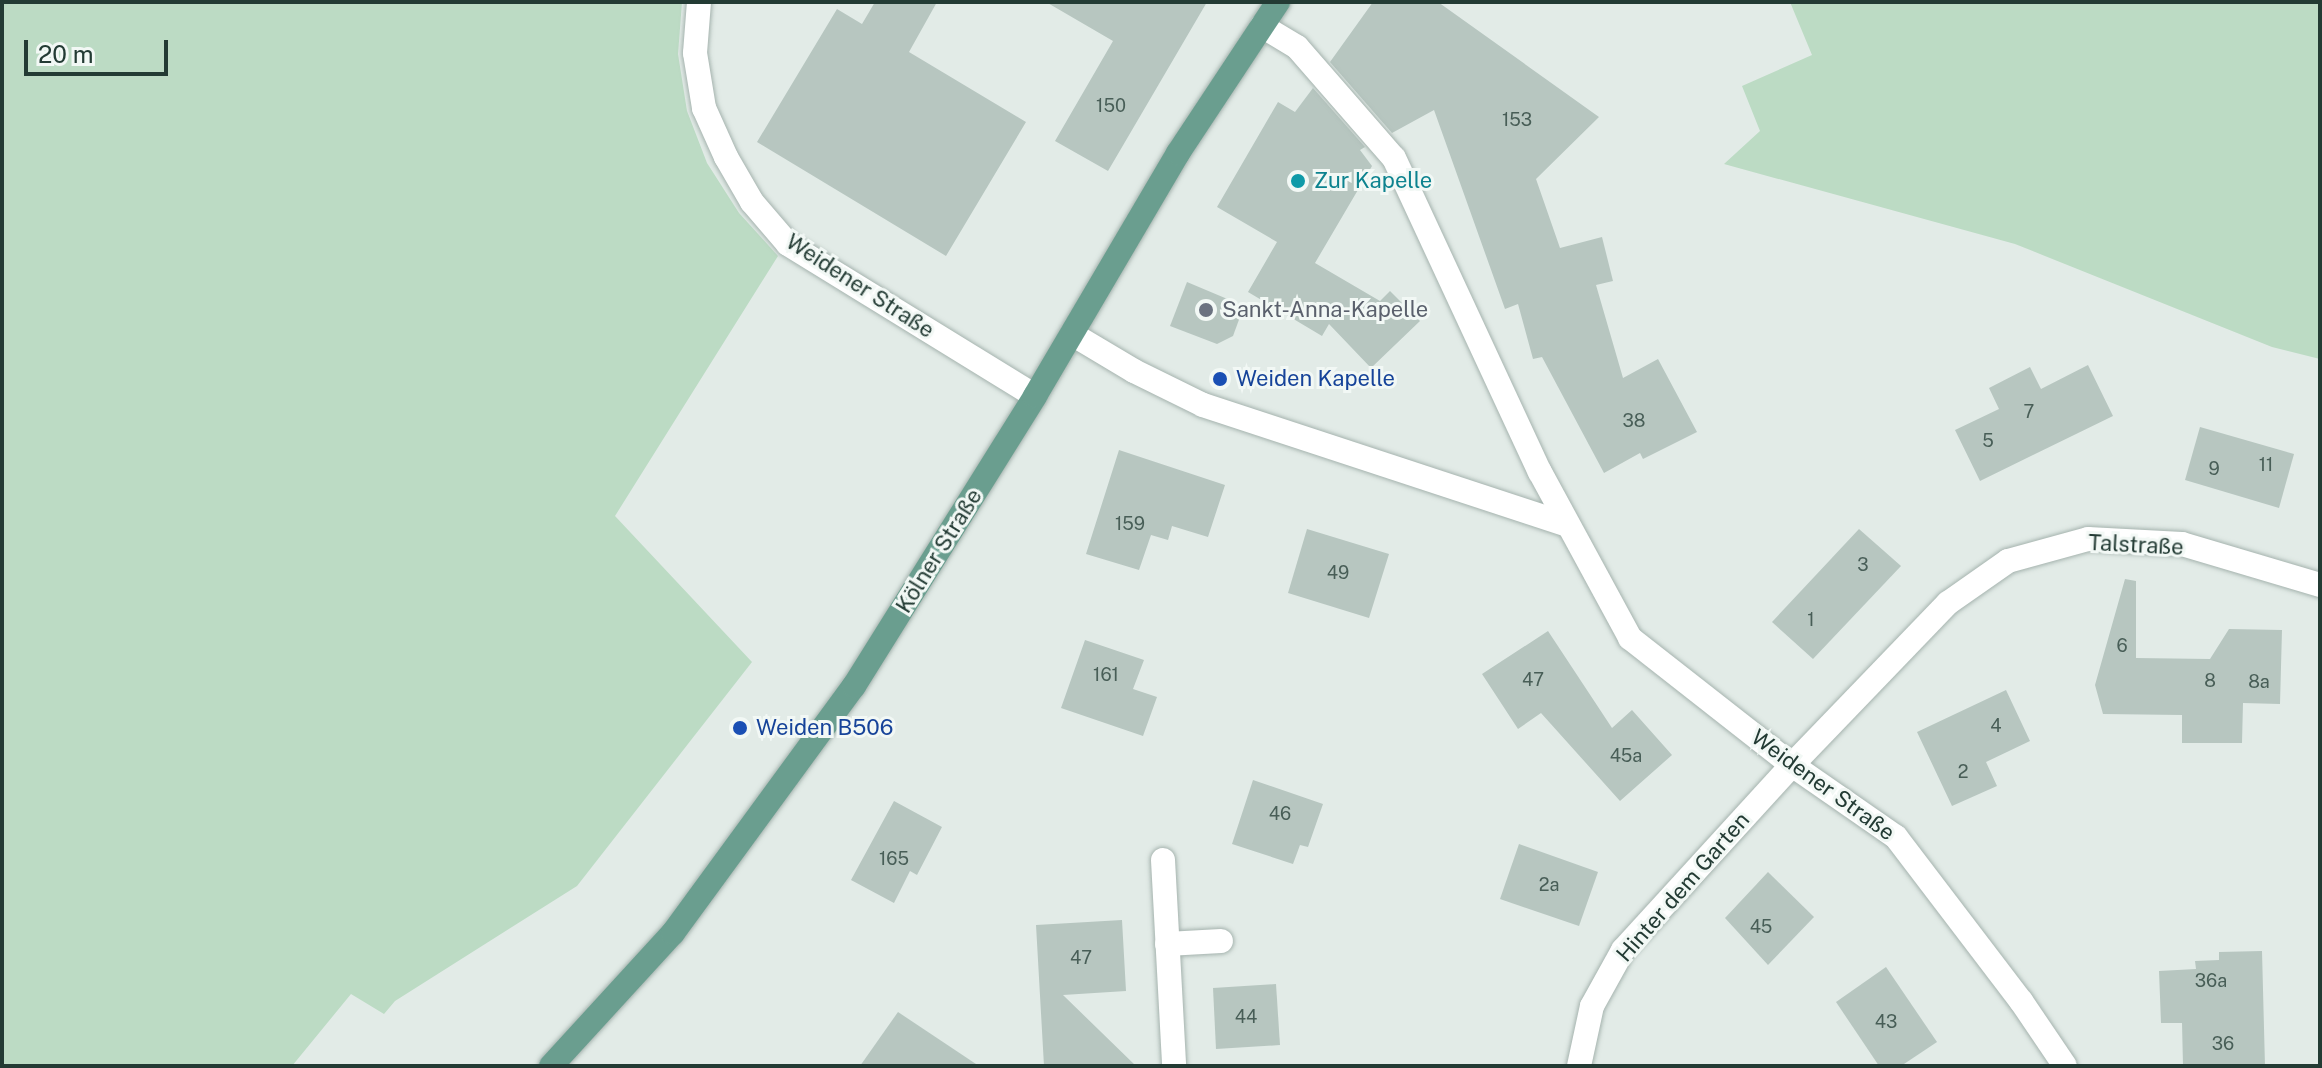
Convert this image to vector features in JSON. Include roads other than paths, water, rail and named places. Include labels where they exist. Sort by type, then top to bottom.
[{"type":"main road","name":"Kölner Straße","points":[[551,1066],[673,933],[854,686],[1035,396],[1178,153],[1278,2]]},
{"type":"street","name":"Weidener Straße","points":[[699,2],[695,53],[704,108],[726,157],[752,202],[788,244],[1035,396]]},
{"type":"street","name":"Weidener Straße","points":[[1262,26],[1297,47],[1394,158],[1565,524],[1630,638],[1792,765],[1896,837],[2021,1001],[2065,1066]]},
{"type":"street","points":[[1072,334],[1134,371],[1203,405],[1565,524]]},
{"type":"street","name":"Talstraße","points":[[1792,765],[1948,603],[2008,561],[2088,539],[2182,544],[2320,585]]},
{"type":"street","name":"Hinter dem Garten","points":[[1579,1066],[1592,1006],[1623,950],[1792,765]]},
{"type":"street","points":[[1163,860],[1174,1066]]},
{"type":"street","points":[[1167,944],[1221,941]]},
{"type":"place","name":"Zur Kapelle","points":[[1298,181]]},
{"type":"place","name":"Sankt-Anna-Kapelle","points":[[1206,310]]},
{"type":"place","name":"Weiden Kapelle","points":[[1220,379]]},
{"type":"place","name":"Weiden B506","points":[[740,728]]}]
